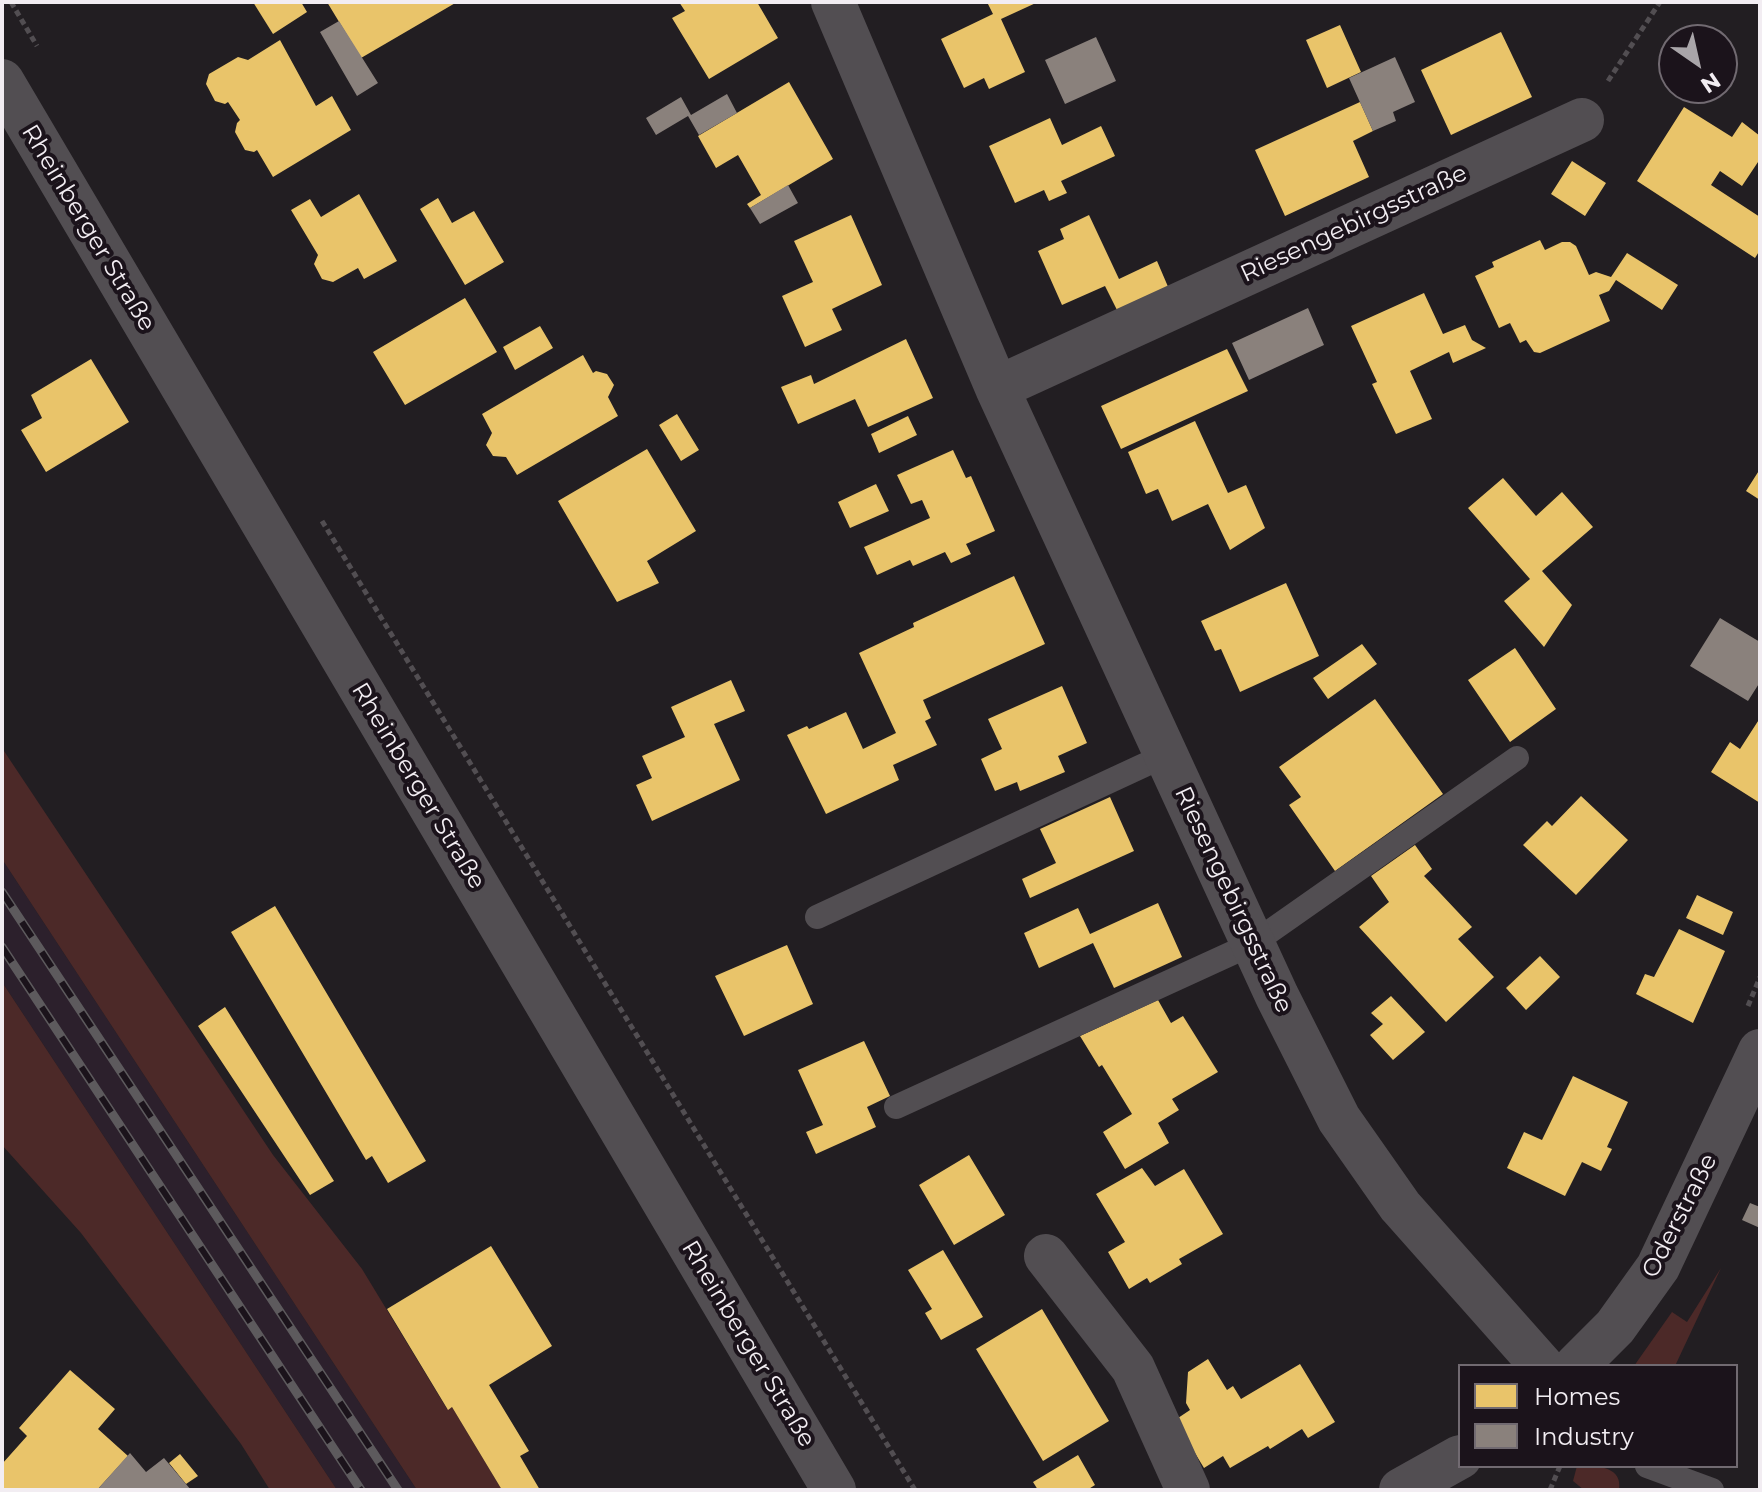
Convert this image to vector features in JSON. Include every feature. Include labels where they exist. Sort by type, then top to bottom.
[{"type":"street","name":"Riesengebirgsstraße","points":[[833,2],[997,388],[1252,944],[1339,1119],[1400,1206],[1540,1364]]},
{"type":"street","name":"Rheinberger Straße","points":[[2,81],[834,1490]]},
{"type":"street","name":"Riesengebirgsstraße","points":[[997,388],[1582,120]]},
{"type":"street","name":"Oderstraße","points":[[1578,1364],[1615,1327],[1658,1267],[1760,1051]]},
{"type":"street","points":[[1046,1256],[1133,1368],[1188,1490]]},
{"type":"street","points":[[1401,1490],[1458,1458]]},
{"type":"lane","points":[[817,917],[1166,755]]},
{"type":"lane","points":[[896,1107],[1252,944],[1517,758]]},
{"type":"lane","points":[[1652,1468],[1712,1490]]},
{"type":"path","points":[[11,2],[42,55]]},
{"type":"path","points":[[1582,120],[1660,2]]},
{"type":"path","points":[[315,510],[915,1490]]},
{"type":"path","points":[[1550,1490],[1559,1468]]},
{"type":"shaded area","points":[[2,748],[273,1155],[362,1269],[447,1409],[452,1407],[502,1490],[417,1490],[2,859]]},
{"type":"shaded area","points":[[2,859],[417,1490],[337,1490],[2,982]]},
{"type":"shaded area","points":[[2,982],[337,1490],[270,1490],[241,1444],[81,1233],[2,1145]]},
{"type":"shaded area","points":[[1721,1268],[1676,1364],[1635,1364],[1672,1312],[1687,1322]]},
{"type":"shaded area","points":[[1576,1468],[1602,1468],[1617,1476],[1619,1490],[1584,1490],[1573,1481]]},
{"type":"building: Homes","points":[[253,2],[301,2],[307,12],[273,34]]},
{"type":"building: Homes","points":[[327,2],[457,2],[361,58]]},
{"type":"building: Homes","points":[[679,2],[757,2],[778,38],[709,79],[672,18],[685,11]]},
{"type":"building: Homes","points":[[987,2],[1038,2],[1001,19],[1025,72],[989,89],[984,78],[964,88],[941,39],[993,14]]},
{"type":"building: Homes","points":[[1340,25],[1361,72],[1327,88],[1306,40]]},
{"type":"building: Homes","points":[[1501,32],[1532,97],[1451,135],[1421,70]]},
{"type":"building: Homes","points":[[280,40],[316,106],[332,96],[351,130],[273,177],[257,150],[245,150],[235,132],[240,120],[228,102],[215,101],[206,84],[209,74],[238,57],[248,60]]},
{"type":"building: Homes","points":[[789,82],[833,159],[750,208],[747,204],[761,195],[738,155],[716,168],[698,136]]},
{"type":"building: Homes","points":[[1360,102],[1373,131],[1353,141],[1369,177],[1285,216],[1255,150]]},
{"type":"building: Homes","points":[[1684,107],[1732,137],[1742,122],[1760,136],[1760,159],[1742,186],[1720,171],[1711,185],[1760,217],[1760,250],[1755,258],[1637,181]]},
{"type":"building: Homes","points":[[1050,118],[1062,145],[1101,126],[1115,156],[1061,181],[1067,193],[1049,201],[1044,190],[1015,203],[989,146]]},
{"type":"building: Homes","points":[[1572,161],[1606,183],[1585,216],[1551,194]]},
{"type":"building: Homes","points":[[359,194],[397,261],[364,279],[358,268],[333,282],[322,279],[314,264],[318,255],[291,210],[310,199],[321,217]]},
{"type":"building: Homes","points":[[438,198],[452,223],[474,211],[504,262],[465,285],[420,209]]},
{"type":"building: Homes","points":[[851,215],[882,285],[832,309],[842,330],[805,347],[782,296],[813,282],[794,241]]},
{"type":"building: Homes","points":[[1089,215],[1119,279],[1157,261],[1169,289],[1118,312],[1105,286],[1062,305],[1038,251],[1064,239],[1060,229]]},
{"type":"building: Homes","points":[[1540,240],[1545,250],[1562,242],[1576,246],[1589,275],[1596,272],[1611,277],[1627,253],[1678,285],[1662,310],[1616,280],[1609,291],[1599,295],[1610,321],[1540,353],[1534,352],[1526,340],[1520,343],[1510,323],[1499,328],[1475,276],[1494,267],[1492,262]]},
{"type":"building: Homes","points":[[1424,293],[1443,334],[1465,325],[1472,340],[1486,348],[1453,363],[1449,352],[1410,371],[1432,419],[1396,434],[1372,384],[1377,382],[1351,326]]},
{"type":"building: Homes","points":[[465,298],[497,352],[405,405],[373,352]]},
{"type":"building: Homes","points":[[540,326],[553,348],[515,370],[503,347]]},
{"type":"building: Homes","points":[[906,339],[933,398],[868,427],[855,399],[798,424],[781,387],[811,375],[814,384]]},
{"type":"building: Homes","points":[[1227,349],[1248,391],[1121,449],[1101,406]]},
{"type":"building: Homes","points":[[583,355],[593,373],[607,374],[614,385],[608,397],[618,416],[517,475],[506,457],[493,456],[486,445],[492,433],[482,414]]},
{"type":"building: Homes","points":[[91,359],[129,422],[46,472],[21,430],[42,418],[31,395]]},
{"type":"building: Homes","points":[[677,414],[699,450],[681,461],[659,425]]},
{"type":"building: Homes","points":[[908,416],[917,435],[879,453],[871,434]]},
{"type":"building: Homes","points":[[1195,421],[1228,493],[1246,485],[1265,528],[1230,550],[1208,504],[1172,521],[1158,489],[1146,494],[1128,452]]},
{"type":"building: Homes","points":[[647,449],[696,531],[647,561],[659,583],[617,602],[558,501]]},
{"type":"building: Homes","points":[[953,450],[966,478],[971,476],[995,531],[966,544],[971,554],[951,563],[945,552],[913,566],[910,560],[877,575],[864,547],[930,518],[922,500],[911,504],[897,475]]},
{"type":"building: Homes","points":[[1760,469],[1760,500],[1746,491]]},
{"type":"building: Homes","points":[[1503,478],[1536,516],[1562,492],[1593,527],[1542,571],[1572,605],[1544,647],[1504,601],[1530,579],[1468,508]]},
{"type":"building: Homes","points":[[876,484],[889,511],[850,528],[838,502]]},
{"type":"building: Homes","points":[[1014,576],[1045,644],[923,700],[931,718],[925,721],[937,745],[893,765],[899,780],[826,814],[787,735],[807,726],[809,729],[846,712],[863,749],[896,733],[859,653],[914,627],[913,623]]},
{"type":"building: Homes","points":[[1286,583],[1319,656],[1240,692],[1221,649],[1215,651],[1201,621]]},
{"type":"building: Homes","points":[[1362,644],[1377,664],[1328,699],[1313,678]]},
{"type":"building: Homes","points":[[1515,648],[1556,709],[1510,742],[1468,680]]},
{"type":"building: Homes","points":[[731,680],[745,711],[714,724],[740,780],[652,821],[636,785],[652,778],[642,756],[685,737],[671,707]]},
{"type":"building: Homes","points":[[1062,686],[1087,743],[1058,756],[1065,772],[1020,791],[1017,782],[995,791],[981,759],[1002,749],[988,719]]},
{"type":"building: Homes","points":[[1375,699],[1443,794],[1335,871],[1289,805],[1301,797],[1279,767]]},
{"type":"building: Homes","points":[[1760,718],[1760,803],[1711,772],[1730,742],[1740,749]]},
{"type":"building: Homes","points":[[1581,796],[1628,840],[1576,895],[1523,845],[1547,821],[1552,826]]},
{"type":"building: Homes","points":[[1110,797],[1134,851],[1030,898],[1022,879],[1056,863],[1040,829]]},
{"type":"building: Homes","points":[[1415,845],[1432,869],[1424,876],[1472,927],[1458,939],[1494,977],[1446,1022],[1359,927],[1389,902],[1371,876]]},
{"type":"building: Homes","points":[[1697,895],[1733,912],[1723,935],[1686,918]]},
{"type":"building: Homes","points":[[1158,903],[1182,957],[1114,988],[1093,943],[1039,968],[1024,933],[1078,908],[1090,934]]},
{"type":"building: Homes","points":[[275,906],[426,1161],[388,1183],[372,1156],[366,1160],[231,932]]},
{"type":"building: Homes","points":[[1679,929],[1725,951],[1693,1023],[1636,994],[1645,974],[1654,977]]},
{"type":"building: Homes","points":[[787,945],[813,1004],[744,1036],[715,976]]},
{"type":"building: Homes","points":[[1540,956],[1560,977],[1526,1010],[1506,988]]},
{"type":"building: Homes","points":[[1391,996],[1425,1032],[1393,1060],[1370,1035],[1383,1024],[1371,1013]]},
{"type":"building: Homes","points":[[1158,1000],[1171,1023],[1183,1016],[1218,1072],[1172,1099],[1179,1110],[1158,1123],[1169,1143],[1125,1169],[1103,1132],[1132,1114],[1080,1036]]},
{"type":"building: Homes","points":[[225,1007],[334,1181],[310,1195],[198,1026]]},
{"type":"building: Homes","points":[[864,1041],[890,1096],[867,1107],[876,1127],[816,1154],[806,1132],[823,1125],[798,1070]]},
{"type":"building: Homes","points":[[1573,1076],[1628,1102],[1607,1147],[1612,1149],[1601,1171],[1582,1162],[1565,1196],[1507,1168],[1524,1132],[1542,1140]]},
{"type":"building: Homes","points":[[969,1155],[1005,1215],[954,1245],[919,1185]]},
{"type":"building: Homes","points":[[1142,1168],[1155,1186],[1184,1169],[1223,1234],[1179,1259],[1182,1264],[1150,1283],[1147,1278],[1129,1289],[1108,1252],[1125,1242],[1096,1194]]},
{"type":"building: Homes","points":[[491,1246],[552,1346],[489,1385],[529,1451],[520,1456],[540,1490],[502,1490],[452,1407],[448,1410],[387,1309]]},
{"type":"building: Homes","points":[[943,1250],[983,1317],[941,1340],[925,1313],[932,1309],[908,1270]]},
{"type":"building: Homes","points":[[1042,1309],[1109,1421],[1043,1461],[976,1349]]},
{"type":"building: Homes","points":[[1208,1359],[1227,1390],[1233,1386],[1241,1399],[1300,1364],[1335,1422],[1308,1438],[1302,1429],[1230,1468],[1223,1456],[1204,1468],[1175,1420],[1190,1410],[1186,1403],[1188,1372]]},
{"type":"building: Homes","points":[[70,1370],[115,1409],[98,1429],[128,1456],[97,1490],[2,1490],[2,1464],[27,1436],[19,1428]]},
{"type":"building: Homes","points":[[180,1454],[198,1476],[186,1484],[169,1463]]},
{"type":"building: Homes","points":[[1078,1455],[1095,1485],[1087,1490],[1038,1490],[1033,1482]]},
{"type":"building: Industry","points":[[339,21],[378,83],[357,96],[320,32]]},
{"type":"building: Industry","points":[[1096,37],[1116,81],[1065,104],[1045,60]]},
{"type":"building: Industry","points":[[1395,57],[1415,102],[1393,112],[1396,121],[1373,131],[1349,78]]},
{"type":"building: Industry","points":[[727,94],[737,113],[699,135],[688,116],[656,135],[646,118],[681,97],[691,115]]},
{"type":"building: Industry","points":[[788,185],[798,203],[760,224],[750,208]]},
{"type":"building: Industry","points":[[1308,308],[1324,345],[1249,380],[1232,343]]},
{"type":"building: Industry","points":[[1720,618],[1760,642],[1760,682],[1748,701],[1690,666]]},
{"type":"building: Industry","points":[[1750,1203],[1760,1207],[1760,1228],[1742,1220]]},
{"type":"building: Industry","points":[[130,1453],[146,1472],[164,1458],[191,1490],[97,1490]]},
{"type":"railway","points":[[2,892],[398,1490]]},
{"type":"railway","points":[[2,947],[361,1490]]}]
